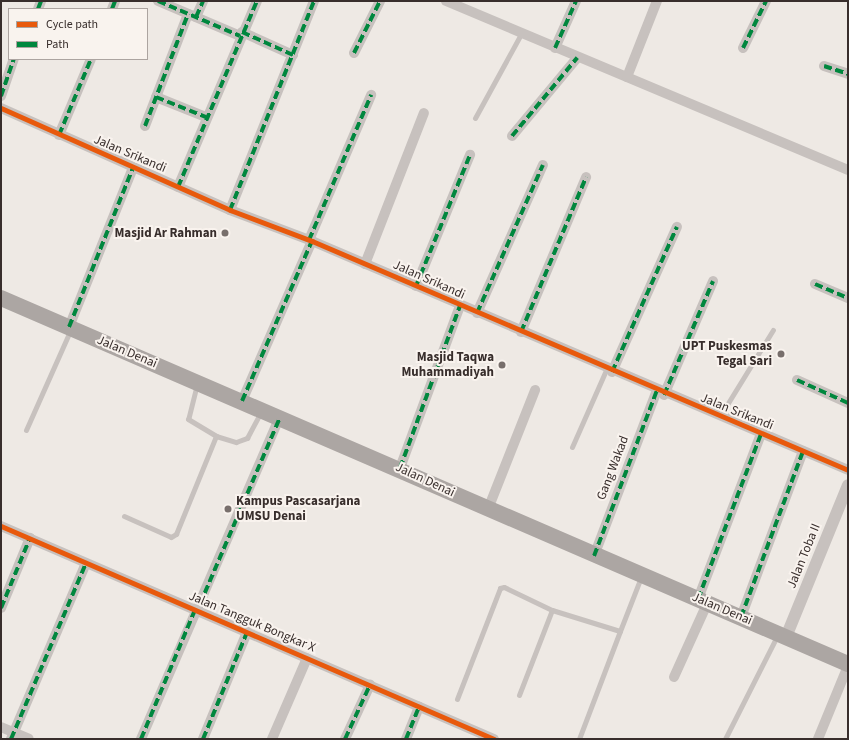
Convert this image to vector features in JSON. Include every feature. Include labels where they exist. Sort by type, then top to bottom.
[{"type":"main road","name":"Jalan Denai","points":[[1,298],[400,468],[594,556],[782,635],[848,665]]},
{"type":"street","points":[[158,1],[293,55]]},
{"type":"street","points":[[145,126],[192,15],[203,1]]},
{"type":"street","points":[[178,187],[241,34],[257,1]]},
{"type":"street","points":[[230,210],[314,1]]},
{"type":"street","points":[[354,54],[380,1]]},
{"type":"street","points":[[446,1],[577,58],[627,77],[848,170]]},
{"type":"street","points":[[554,48],[576,1]]},
{"type":"street","points":[[627,77],[657,1]]},
{"type":"street","points":[[743,48],[766,1]]},
{"type":"street","points":[[512,136],[577,58]]},
{"type":"street","points":[[1,96],[14,60]]},
{"type":"street","points":[[59,135],[91,60]]},
{"type":"street","points":[[824,66],[848,74]]},
{"type":"street","points":[[242,401],[371,95]]},
{"type":"street","points":[[156,97],[206,117]]},
{"type":"street","name":"Jalan Srikandi","points":[[1,108],[230,210],[310,240],[609,371],[848,470]]},
{"type":"street","points":[[365,264],[424,114]]},
{"type":"street","points":[[416,286],[470,156]]},
{"type":"street","points":[[477,313],[543,165]]},
{"type":"street","points":[[70,327],[133,168]]},
{"type":"street","points":[[521,332],[586,176]]},
{"type":"street","points":[[609,371],[677,227]]},
{"type":"street","name":"Gang Wakad","points":[[594,556],[660,392],[714,281]]},
{"type":"street","points":[[815,284],[848,298]]},
{"type":"street","points":[[400,468],[460,306]]},
{"type":"street","points":[[797,380],[848,403]]},
{"type":"street","points":[[488,509],[535,390]]},
{"type":"street","points":[[141,739],[280,417]]},
{"type":"street","points":[[674,677],[762,434]]},
{"type":"street","points":[[740,617],[803,451]]},
{"type":"street","name":"Jalan Toba II","points":[[782,635],[848,485]]},
{"type":"street","name":"Jalan Tangguk Bongkar X","points":[[1,526],[86,563],[197,607],[247,632],[420,706],[479,736],[494,739]]},
{"type":"street","points":[[1,608],[30,538]]},
{"type":"street","points":[[12,736],[86,563]]},
{"type":"street","points":[[203,739],[247,632]]},
{"type":"street","points":[[272,739],[307,658]]},
{"type":"street","points":[[818,739],[848,665]]},
{"type":"street","points":[[345,739],[370,685]]},
{"type":"street","points":[[406,739],[420,706]]},
{"type":"street","points":[[1,727],[12,736],[30,739]]},
{"type":"lane","points":[[475,118],[521,34]]},
{"type":"lane","points":[[26,430],[70,327]]},
{"type":"lane","points":[[720,416],[773,330]]},
{"type":"lane","points":[[572,447],[609,371]]},
{"type":"lane","points":[[198,382],[188,419],[216,436],[236,442],[247,438],[263,410]]},
{"type":"lane","points":[[124,516],[171,537],[176,534],[216,436]]},
{"type":"lane","points":[[579,739],[641,576]]},
{"type":"lane","points":[[457,699],[500,588],[508,588],[552,610],[620,631]]},
{"type":"lane","points":[[519,695],[552,610]]},
{"type":"lane","points":[[725,739],[782,635]]},
{"type":"marked path","points":[[38,8],[41,1]]},
{"type":"marked path","points":[[112,8],[115,1]]},
{"type":"marked path","points":[[158,1],[240,36]]},
{"type":"marked path","points":[[196,17],[203,1]]},
{"type":"marked path","points":[[178,187],[257,1]]},
{"type":"marked path","points":[[230,210],[314,1]]},
{"type":"marked path","points":[[354,53],[380,1]]},
{"type":"marked path","points":[[555,48],[576,1]]},
{"type":"marked path","points":[[743,48],[766,1]]},
{"type":"marked path","points":[[145,126],[188,14]]},
{"type":"marked path","points":[[242,32],[293,55]]},
{"type":"marked path","points":[[512,136],[577,58]]},
{"type":"marked path","points":[[1,96],[14,60]]},
{"type":"marked path","points":[[59,135],[91,60]]},
{"type":"marked path","points":[[824,66],[848,74]]},
{"type":"marked path","points":[[309,240],[371,95]]},
{"type":"marked path","points":[[156,97],[206,117]]},
{"type":"marked path","points":[[416,286],[470,155]]},
{"type":"marked path","points":[[477,313],[543,165]]},
{"type":"marked path","points":[[69,327],[133,168]]},
{"type":"marked path","points":[[521,332],[586,177]]},
{"type":"marked path","points":[[612,372],[677,227]]},
{"type":"marked path","points":[[242,401],[312,241]]},
{"type":"marked path","points":[[664,395],[713,281]]},
{"type":"marked path","points":[[815,284],[848,298]]},
{"type":"marked path","points":[[400,468],[460,306]]},
{"type":"marked path","points":[[797,380],[848,403]]},
{"type":"marked path","points":[[594,556],[657,390]]},
{"type":"marked path","points":[[200,604],[280,417]]},
{"type":"marked path","points":[[698,599],[761,434]]},
{"type":"marked path","points":[[741,617],[803,451]]},
{"type":"marked path","points":[[1,608],[30,538]]},
{"type":"marked path","points":[[11,739],[86,563]]},
{"type":"marked path","points":[[141,739],[195,610]]},
{"type":"marked path","points":[[203,739],[247,632]]},
{"type":"marked path","points":[[345,739],[370,685]]},
{"type":"marked path","points":[[406,739],[419,707]]},
{"type":"cycle path","points":[[1,108],[230,210],[312,241],[848,470]]},
{"type":"cycle path","points":[[1,526],[494,739]]},
{"type":"place","name":"Masjid Ar Rahman","points":[[225,233]]},
{"type":"place","name":"UPT Puskesmas Tegal Sari","points":[[781,354]]},
{"type":"place","name":"Masjid Taqwa Muhammadiyah","points":[[502,365]]},
{"type":"place","name":"Kampus Pascasarjana UMSU Denai","points":[[228,509]]}]
